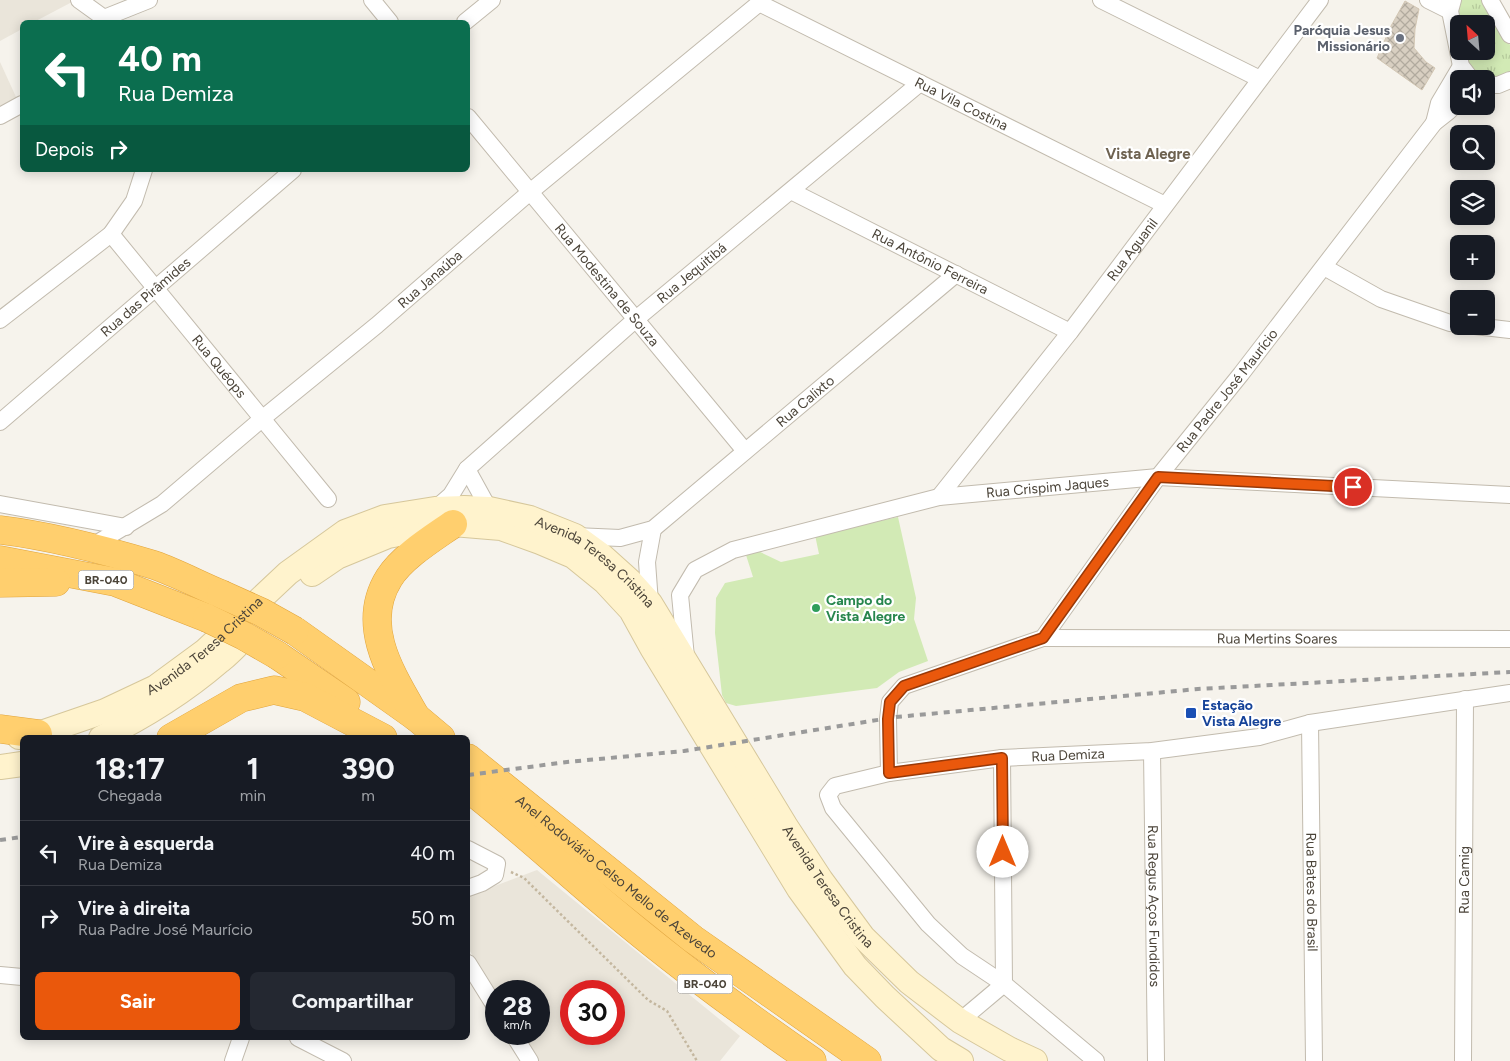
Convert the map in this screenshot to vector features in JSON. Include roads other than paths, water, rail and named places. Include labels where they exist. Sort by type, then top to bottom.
[{"type":"highway","points":[[416,717],[394,680],[383,653],[378,635],[378,605],[389,578],[444,517]]},
{"type":"highway","name":"BR-040","points":[[0,530],[18,532],[89,548],[155,566],[261,612],[295,631],[438,735]]},
{"type":"highway","name":"BR-040","points":[[0,560],[116,582],[207,618],[277,655],[393,735]]},
{"type":"highway","points":[[0,583],[116,582]]},
{"type":"highway","points":[[176,735],[241,698],[274,690],[305,697],[377,735]]},
{"type":"highway","points":[[0,729],[38,734]]},
{"type":"highway","name":"Anel Rodoviário Celso Mello de Azevedo","points":[[470,760],[693,939],[867,1061]]},
{"type":"highway","name":"Anel Rodoviário Celso Mello de Azevedo","points":[[470,790],[502,814],[613,911],[688,971],[812,1061]]},
{"type":"main road","name":"Avenida Teresa Cristina","points":[[107,735],[175,696],[221,660],[300,582],[337,557],[464,508],[489,509],[530,518],[575,536],[631,582],[650,603],[785,825],[821,880],[863,937],[909,982],[960,1021],[1009,1049],[1035,1061]]},
{"type":"main road","name":"Avenida Teresa Cristina","points":[[32,735],[105,711],[156,687],[206,651],[288,573],[345,532],[385,517],[444,517],[501,528],[573,556],[605,582],[631,610],[652,648],[800,889],[855,966],[941,1049],[961,1061]]},
{"type":"main road","name":"Avenida Teresa Cristina","points":[[0,740],[20,737]]},
{"type":"main road","points":[[0,767],[20,764]]},
{"type":"street","points":[[79,0],[105,20],[149,0]]},
{"type":"street","points":[[372,0],[388,20]]},
{"type":"street","points":[[467,20],[492,0]]},
{"type":"street","points":[[1101,0],[1260,79]]},
{"type":"street","name":"Rua Aguanil","points":[[939,497],[1070,332],[1320,0]]},
{"type":"street","points":[[1428,0],[1452,5],[1461,66],[1464,70]]},
{"type":"street","points":[[1490,0],[1510,33]]},
{"type":"street","name":"Rua Vila Costina","points":[[761,2],[920,84],[1165,205]]},
{"type":"street","name":"Rua Janaúba","points":[[89,548],[162,504],[377,325],[530,192],[761,2]]},
{"type":"street","name":"Rua Padre José Maurício","points":[[1434,123],[1439,103],[1461,66]]},
{"type":"street","points":[[1495,85],[1509,81]]},
{"type":"street","name":"Rua Jequitibá","points":[[444,517],[451,495],[467,469],[636,319],[920,84]]},
{"type":"street","points":[[0,116],[20,105]]},
{"type":"street","name":"Rua Padre José Maurício","points":[[1043,638],[1158,477],[1241,374],[1434,123],[1450,110]]},
{"type":"street","name":"Rua Modestina de Souza","points":[[470,119],[746,451]]},
{"type":"street","points":[[0,320],[111,234],[134,201],[143,172]]},
{"type":"street","name":"Rua das Pirâmides","points":[[0,422],[291,172]]},
{"type":"street","name":"Rua Antônio Ferreira","points":[[791,191],[1070,332]]},
{"type":"street","name":"Rua Quéops","points":[[111,234],[328,499]]},
{"type":"street","points":[[1324,267],[1381,299],[1450,323]]},
{"type":"street","name":"Rua Calixto","points":[[575,536],[620,538],[653,529],[956,274]]},
{"type":"street","points":[[1495,328],[1510,330]]},
{"type":"street","points":[[467,469],[489,509]]},
{"type":"street","name":"Rua Crispim Jaques","points":[[687,664],[680,595],[695,570],[733,550],[939,497],[1158,477],[1510,495]]},
{"type":"street","points":[[0,504],[126,526]]},
{"type":"street","points":[[650,603],[647,562],[653,529]]},
{"type":"street","points":[[889,773],[888,719],[890,702],[904,686],[1043,638]]},
{"type":"street","name":"Rua Mertins Soares","points":[[1043,638],[1510,639]]},
{"type":"street","name":"Rua Demiza","points":[[1096,1061],[1004,984],[962,956],[928,924],[833,808],[828,795],[835,786],[889,773],[1002,758],[1152,751],[1259,737],[1310,723],[1510,693]]},
{"type":"street","name":"Rua Camig","points":[[1463,1061],[1466,699]]},
{"type":"street","name":"Rua Bates do Brasil","points":[[1310,723],[1314,1061]]},
{"type":"street","name":"Rua Regus Aços Fundidos","points":[[1152,751],[1156,1061]]},
{"type":"street","points":[[960,1021],[1004,984],[1002,758]]},
{"type":"street","points":[[470,850],[497,864],[495,875],[470,887]]},
{"type":"street","points":[[470,966],[485,990]]},
{"type":"street","points":[[0,976],[20,977]]},
{"type":"street","points":[[233,1061],[240,1040]]},
{"type":"street","points":[[302,1040],[343,1061]]},
{"type":"street","points":[[519,1045],[530,1061]]},
{"type":"railway","points":[[470,775],[567,762],[684,751],[896,717],[1198,689],[1510,672]]},
{"type":"railway","points":[[0,840],[20,837]]},
{"type":"place","name":"Paróquia Jesus Missionário","points":[[1400,38]]},
{"type":"place","name":"Campo do Vista Alegre","points":[[816,608]]},
{"type":"place","name":"Estação Vista Alegre","points":[[1191,713]]},
{"type":"district","name":"Vista Alegre","points":[[1148,154]]}]
